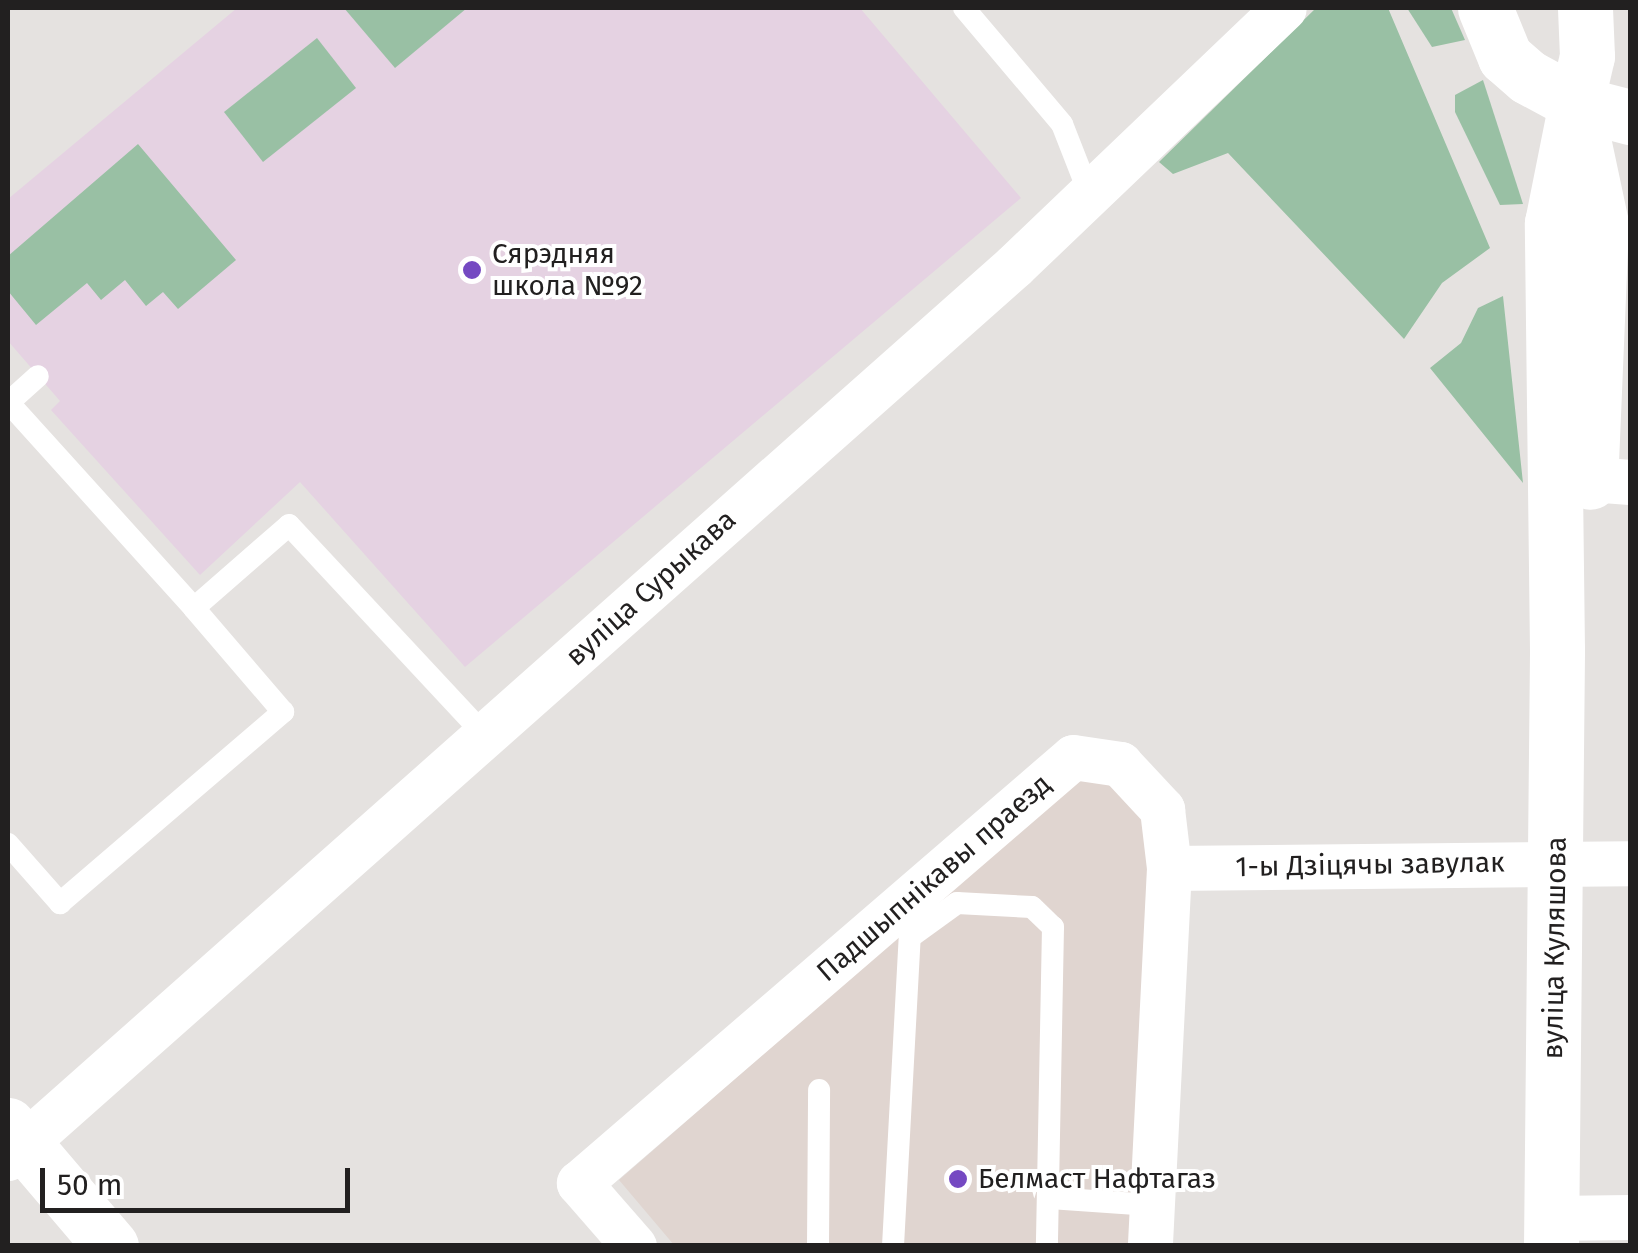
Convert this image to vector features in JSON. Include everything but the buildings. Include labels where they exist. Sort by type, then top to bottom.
[{"type":"street","points":[[1485,8],[1505,57],[1576,103],[1630,118]]},
{"type":"street","name":"вуліца Куляшова","points":[[1552,1232],[1557,650],[1552,224],[1587,56],[1585,8]]},
{"type":"street","name":"вуліца Сурыкава","points":[[13,1143],[485,734],[1089,193],[1270,12]]},
{"type":"street","points":[[1576,103],[1630,78]]},
{"type":"street","name":"вуліца Куляшова","points":[[1557,650],[1610,481],[1602,224],[1576,103]]},
{"type":"street","name":"Падшыпнікавы праезд","points":[[634,1246],[580,1182],[1074,757],[1120,764],[1162,809],[1168,868],[1150,1226]]},
{"type":"street","name":"1-ы Дзіцячы завулак","points":[[1168,868],[1630,863]]},
{"type":"street","points":[[13,1143],[111,1246]]},
{"type":"street","points":[[1552,1232],[1630,1217]]},
{"type":"lane","points":[[964,8],[1062,124],[1089,193]]},
{"type":"lane","points":[[8,844],[60,903],[283,712],[8,402],[38,376]]},
{"type":"lane","points":[[194,608],[289,524],[485,734]]},
{"type":"lane","points":[[893,1246],[910,937],[957,903],[1032,908],[1053,926],[1048,1246]]},
{"type":"lane","points":[[818,1246],[819,1090]]},
{"type":"lane","points":[[1050,1198],[1150,1226]]},
{"type":"shaded area","name":"Сярэдняя школа №92","points":[[237,8],[860,8],[1021,198],[465,667],[300,482],[200,575],[51,410],[60,401],[8,341],[8,199]]},
{"type":"shaded area","points":[[1081,777],[1104,778],[1133,797],[1149,832],[1130,1245],[674,1245],[619,1180]]},
{"type":"green space","points":[[344,8],[467,8],[395,68]]},
{"type":"green space","points":[[1316,8],[1388,8],[1490,248],[1442,283],[1404,339],[1228,153],[1173,174],[1159,162]]},
{"type":"green space","points":[[1407,8],[1451,8],[1465,40],[1432,47]]},
{"type":"green space","points":[[317,38],[356,88],[263,162],[224,112]]},
{"type":"green space","points":[[1483,80],[1523,204],[1500,205],[1455,112],[1455,95]]},
{"type":"green space","points":[[138,144],[236,260],[178,309],[163,292],[146,306],[125,280],[101,300],[87,283],[36,325],[8,291],[8,256]]},
{"type":"green space","points":[[1503,296],[1523,483],[1430,368],[1461,343],[1478,308]]},
{"type":"place","name":"Сярэдняя школа №92","points":[[472,270]]},
{"type":"place","name":"Белмаст Нафтагаз","points":[[958,1179]]}]
